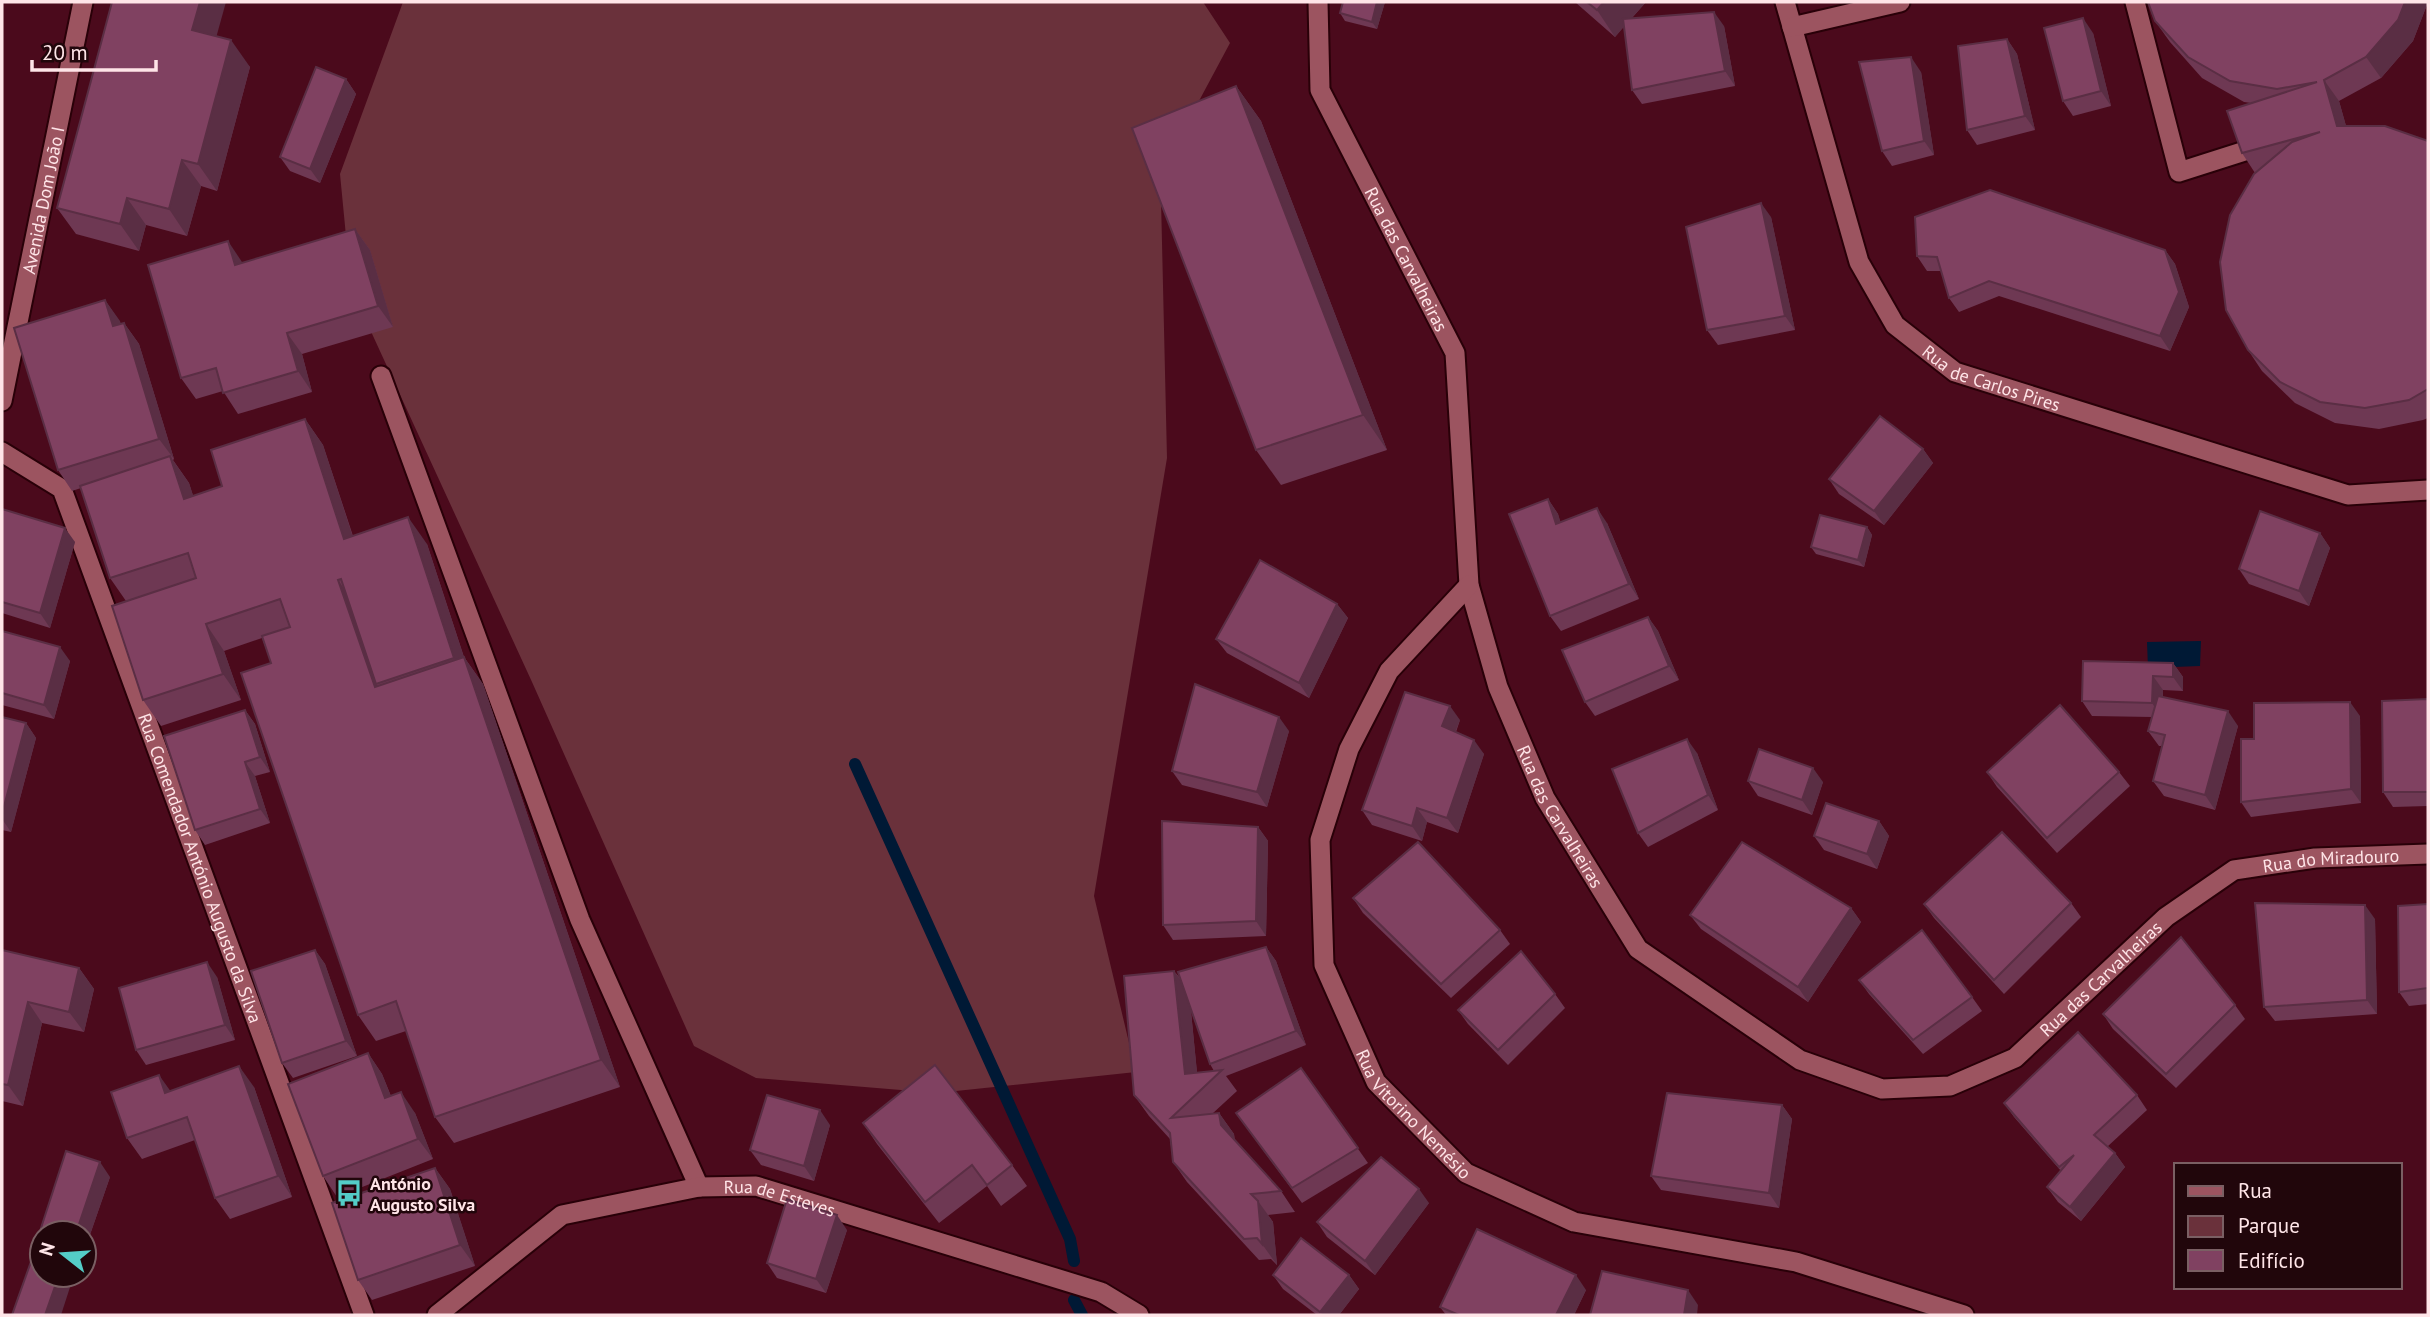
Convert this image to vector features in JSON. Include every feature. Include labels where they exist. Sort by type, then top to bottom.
[{"type":"street","name":"Avenida Dom João I","points":[[2,401],[83,2]]},
{"type":"street","name":"Rua das Carvalheiras","points":[[1318,2],[1320,90],[1455,353],[1469,585],[1498,687],[1545,799],[1638,949],[1800,1060],[1882,1089],[1950,1086],[2015,1058],[2166,917],[2234,870]]},
{"type":"street","name":"Rua de Carlos Pires","points":[[1785,2],[1859,262],[1895,325],[1955,372],[2348,495],[2428,490]]},
{"type":"street","points":[[1792,27],[1900,2]]},
{"type":"street","points":[[2135,2],[2179,172],[2248,150]]},
{"type":"street","points":[[382,376],[580,920],[699,1187]]},
{"type":"street","name":"Rua Comendador António Augusto da Silva","points":[[2,452],[62,489],[364,1315]]},
{"type":"street","name":"Rua Vitorino Nemésio","points":[[1469,585],[1389,671],[1349,750],[1320,840],[1324,965],[1376,1082],[1466,1174],[1574,1222],[1796,1262],[1964,1315]]},
{"type":"street","name":"Rua do Miradouro","points":[[2234,870],[2315,858],[2428,854]]},
{"type":"street","name":"Rua de Esteves","points":[[437,1315],[562,1215],[699,1187],[756,1186],[1101,1292],[1139,1315]]},
{"type":"green space","points":[[403,2],[1203,2],[1230,43],[1192,114],[1160,156],[1167,458],[1094,896],[1136,1072],[937,1093],[756,1078],[694,1046],[532,682],[351,288],[340,174]]},
{"type":"water","points":[[2201,641],[2200,666],[2148,668],[2147,642]]},
{"type":"building","points":[[112,2],[200,2],[192,30],[231,40],[198,164],[182,160],[169,209],[127,198],[120,224],[57,208]]},
{"type":"building","points":[[1343,2],[1377,2],[1372,22],[1340,13]]},
{"type":"building","points":[[1587,2],[1604,2],[1597,10]]},
{"type":"building","points":[[2148,2],[2405,2],[2398,20],[2366,57],[2324,80],[2337,126],[2385,126],[2428,141],[2428,389],[2409,400],[2365,408],[2320,402],[2280,382],[2248,350],[2226,310],[2220,262],[2230,215],[2254,174],[2292,142],[2320,132],[2242,153],[2227,111],[2317,82],[2277,89],[2230,81],[2188,57],[2155,21]]},
{"type":"building","points":[[1714,12],[1725,71],[1632,90],[1623,19]]},
{"type":"building","points":[[2083,18],[2101,91],[2063,101],[2044,28]]},
{"type":"building","points":[[2007,39],[2025,116],[1967,130],[1958,46]]},
{"type":"building","points":[[1911,57],[1924,141],[1882,151],[1859,62]]},
{"type":"building","points":[[316,67],[346,79],[310,169],[280,157]]},
{"type":"building","points":[[1236,86],[1363,415],[1256,450],[1132,128]]},
{"type":"building","points":[[1990,190],[2165,250],[2179,292],[2160,336],[1989,281],[1949,298],[1937,257],[1917,256],[1915,217]]},
{"type":"building","points":[[1761,203],[1785,316],[1707,330],[1686,227]]},
{"type":"building","points":[[355,229],[378,306],[287,333],[298,371],[223,393],[216,368],[181,378],[148,265],[228,241],[235,265]]},
{"type":"building","points":[[105,300],[113,326],[124,323],[159,439],[58,470],[14,328]]},
{"type":"building","points":[[1880,416],[1923,449],[1874,511],[1829,479]]},
{"type":"building","points":[[305,419],[344,539],[408,517],[454,658],[376,684],[341,579],[338,580],[375,687],[464,657],[601,1060],[435,1117],[396,1001],[358,1015],[241,673],[271,663],[262,636],[290,627],[280,599],[206,624],[223,674],[143,700],[112,606],[196,578],[188,553],[110,578],[80,486],[170,456],[184,499],[222,486],[211,450]]},
{"type":"building","points":[[1548,499],[1556,524],[1597,508],[1629,584],[1550,616],[1509,514]]},
{"type":"building","points":[[2,509],[65,528],[40,613],[2,602]]},
{"type":"building","points":[[2260,511],[2320,533],[2299,591],[2239,569]]},
{"type":"building","points":[[1820,515],[1867,527],[1858,560],[1811,547]]},
{"type":"building","points":[[1260,560],[1337,604],[1299,683],[1216,639]]},
{"type":"building","points":[[1648,617],[1669,666],[1585,702],[1562,650]]},
{"type":"building","points":[[2,631],[60,647],[44,705],[2,693]]},
{"type":"building","points":[[2083,661],[2173,663],[2173,677],[2153,676],[2152,703],[2082,701]]},
{"type":"building","points":[[1195,684],[1279,717],[1257,792],[1172,771]]},
{"type":"building","points":[[1405,692],[1450,706],[1442,726],[1474,740],[1447,818],[1417,808],[1412,826],[1362,810]]},
{"type":"building","points":[[2158,696],[2228,711],[2205,795],[2153,781],[2165,735],[2148,731]]},
{"type":"building","points":[[2428,699],[2428,792],[2383,792],[2382,701]]},
{"type":"building","points":[[2350,702],[2351,789],[2241,802],[2241,739],[2254,739],[2254,703]]},
{"type":"building","points":[[2060,705],[2119,772],[2047,838],[1987,772]]},
{"type":"building","points":[[245,710],[260,757],[245,762],[260,809],[195,830],[164,736]]},
{"type":"building","points":[[2,717],[26,723],[2,814]]},
{"type":"building","points":[[1687,739],[1708,795],[1638,833],[1612,769]]},
{"type":"building","points":[[1759,749],[1813,768],[1802,800],[1748,781]]},
{"type":"building","points":[[1826,803],[1879,821],[1867,854],[1814,836]]},
{"type":"building","points":[[1162,821],[1258,827],[1256,921],[1163,925]]},
{"type":"building","points":[[2002,832],[2071,903],[1994,980],[1924,904]]},
{"type":"building","points":[[1418,842],[1500,930],[1441,984],[1353,898]]},
{"type":"building","points":[[1742,842],[1851,908],[1798,987],[1690,915]]},
{"type":"building","points":[[2255,903],[2365,905],[2367,1000],[2264,1007]]},
{"type":"building","points":[[2428,904],[2428,988],[2399,992],[2398,906]]},
{"type":"building","points":[[1922,930],[1972,997],[1913,1040],[1859,980]]},
{"type":"building","points":[[2181,937],[2235,1005],[2166,1074],[2103,1014]]},
{"type":"building","points":[[1266,947],[1296,1031],[1210,1064],[1178,972]]},
{"type":"building","points":[[2,950],[79,968],[69,1012],[28,1002],[8,1085],[2,1084]]},
{"type":"building","points":[[315,950],[346,1041],[282,1063],[251,971]]},
{"type":"building","points":[[1521,951],[1555,994],[1498,1050],[1458,1010]]},
{"type":"building","points":[[207,962],[225,1025],[136,1050],[119,988]]},
{"type":"building","points":[[1174,971],[1185,1074],[1222,1070],[1171,1118],[1219,1113],[1221,1125],[1281,1191],[1251,1194],[1258,1201],[1262,1244],[1257,1238],[1244,1239],[1173,1162],[1170,1133],[1134,1095],[1124,976]]},
{"type":"building","points":[[2078,1032],[2137,1095],[2094,1135],[2115,1153],[2070,1207],[2047,1187],[2074,1155],[2059,1167],[2004,1103]]},
{"type":"building","points":[[368,1053],[385,1098],[401,1092],[418,1139],[323,1176],[288,1084]]},
{"type":"building","points":[[935,1065],[1012,1165],[987,1185],[972,1165],[925,1202],[863,1123]]},
{"type":"building","points":[[239,1066],[278,1176],[215,1198],[187,1117],[127,1138],[111,1092],[159,1075],[165,1093]]},
{"type":"building","points":[[1301,1068],[1358,1148],[1292,1188],[1236,1113]]},
{"type":"building","points":[[1667,1093],[1782,1105],[1769,1193],[1651,1176]]},
{"type":"building","points":[[767,1095],[820,1110],[804,1166],[750,1150]]},
{"type":"building","points":[[66,1151],[100,1162],[81,1219],[44,1219]]},
{"type":"building","points":[[1381,1157],[1419,1189],[1365,1261],[1317,1222]]},
{"type":"building","points":[[435,1168],[460,1245],[358,1280],[332,1203]]},
{"type":"building","points":[[787,1199],[837,1215],[816,1279],[767,1263]]},
{"type":"building","points":[[1477,1229],[1576,1275],[1556,1315],[1459,1315],[1440,1307]]},
{"type":"building","points":[[1301,1238],[1349,1275],[1320,1312],[1273,1275]]},
{"type":"building","points":[[28,1270],[28,1289],[54,1289],[45,1315],[12,1315]]},
{"type":"building","points":[[1602,1271],[1688,1290],[1684,1315],[1590,1315]]},
{"type":"waterway","points":[[855,764],[1070,1239],[1074,1261]]},
{"type":"waterway","points":[[1074,1300],[1082,1315]]},
{"type":"place","name":"António Augusto Silva","points":[[349,1193]]}]
